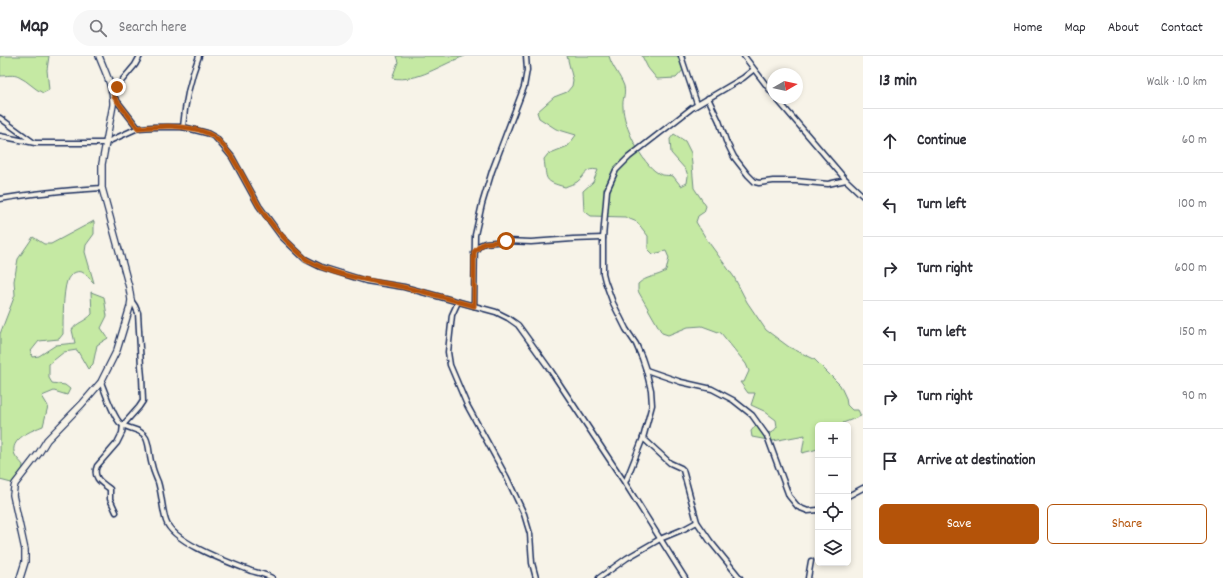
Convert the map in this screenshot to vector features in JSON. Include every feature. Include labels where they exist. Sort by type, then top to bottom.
[{"type":"street","points":[[20,578],[25,550],[13,495],[15,484],[47,440],[101,382],[117,350],[131,300],[129,287],[102,188],[102,164],[105,143],[114,105],[114,97],[99,56]]},
{"type":"street","points":[[113,91],[135,65],[140,56]]},
{"type":"street","points":[[183,127],[188,90],[200,56]]},
{"type":"street","points":[[474,306],[474,252],[477,227],[492,170],[524,87],[527,70],[526,56]]},
{"type":"street","points":[[681,56],[697,104]]},
{"type":"street","points":[[744,56],[767,87]]},
{"type":"street","points":[[625,483],[642,438],[652,405],[651,390],[646,370],[636,344],[623,323],[603,273],[603,238],[607,190],[616,170],[629,156],[697,104],[743,78],[753,70]]},
{"type":"street","points":[[114,97],[138,128]]},
{"type":"street","points":[[708,98],[720,121],[726,141],[734,157],[755,182],[796,181],[828,184],[846,180]]},
{"type":"street","points":[[781,104],[846,180],[863,196]]},
{"type":"street","points":[[0,118],[36,143]]},
{"type":"street","points":[[0,136],[36,143],[105,143],[138,128],[154,126],[183,127],[207,133],[216,138],[232,157],[260,206],[281,236],[305,259],[320,267],[366,281],[404,288],[474,306],[496,312],[508,318],[518,325],[551,371],[625,483],[685,578]]},
{"type":"street","points":[[0,199],[61,190],[102,188]]},
{"type":"street","points":[[474,252],[485,243],[506,241],[531,242],[573,238],[603,238]]},
{"type":"street","points":[[116,512],[110,499],[111,491],[97,479],[95,471],[97,466],[116,443],[122,433],[123,425],[139,407],[142,400],[138,313],[131,300]]},
{"type":"street","points":[[458,302],[452,315],[448,352],[450,365],[467,405],[507,478],[524,514],[530,534],[532,563],[536,578]]},
{"type":"street","points":[[646,370],[681,382],[712,390],[733,400],[752,415],[766,436],[789,496],[798,506],[808,511],[815,510]]},
{"type":"street","points":[[101,382],[119,422],[142,433],[148,443],[152,466],[158,482],[166,522],[170,528],[193,546],[214,557],[272,578]]},
{"type":"street","points":[[642,438],[670,463],[683,470],[697,522],[710,541],[740,578]]},
{"type":"street","points":[[851,494],[863,488]]},
{"type":"street","points":[[599,578],[627,558],[660,539],[697,522]]},
{"type":"street","points":[[808,578],[810,561]]},
{"type":"green space","points":[[0,56],[49,56],[47,70],[49,90],[43,93],[17,76],[0,76]]},
{"type":"green space","points":[[396,56],[465,56],[429,72],[411,78],[402,79],[392,78],[398,62]]},
{"type":"green space","points":[[567,56],[609,56],[624,86],[624,115],[634,143],[652,168],[661,175],[673,176],[681,186],[687,183],[688,176],[686,170],[671,153],[670,139],[674,134],[685,141],[691,153],[694,188],[706,206],[704,212],[698,216],[696,222],[707,240],[734,277],[747,302],[766,330],[789,347],[814,359],[840,385],[846,398],[847,405],[852,410],[858,410],[861,416],[846,422],[815,422],[815,450],[802,453],[805,435],[773,441],[752,437],[751,431],[756,425],[762,426],[766,432],[772,433],[777,427],[776,420],[764,411],[751,405],[755,393],[748,393],[740,382],[744,382],[749,371],[746,364],[721,333],[702,326],[688,327],[668,335],[662,333],[638,291],[638,284],[644,279],[666,271],[669,258],[666,251],[653,254],[648,249],[648,236],[637,222],[625,217],[591,216],[584,211],[583,191],[593,182],[598,170],[594,169],[586,172],[577,182],[565,187],[553,183],[547,179],[544,159],[548,154],[568,146],[576,135],[556,129],[539,118],[537,112],[554,97],[567,92],[572,86],[573,80]]},
{"type":"green space","points":[[642,56],[685,56],[685,68],[676,78],[657,79],[648,68]]},
{"type":"green space","points":[[94,221],[94,234],[86,245],[85,252],[94,283],[82,272],[75,272],[69,277],[65,292],[63,334],[59,339],[39,341],[31,351],[32,357],[39,356],[56,345],[75,343],[72,330],[76,325],[87,319],[92,314],[91,292],[104,297],[107,316],[101,328],[108,338],[97,345],[93,364],[88,369],[77,350],[64,352],[49,364],[49,378],[52,383],[65,385],[70,389],[67,395],[54,391],[42,396],[48,406],[43,426],[23,436],[15,444],[15,455],[23,465],[22,473],[15,484],[0,480],[0,334],[15,295],[14,281],[18,259],[33,237],[44,244],[51,244]]},
{"type":"route","points":[[117,87],[113,91],[114,97],[138,128],[154,126],[183,127],[207,133],[216,138],[232,157],[260,206],[281,236],[305,259],[320,267],[366,281],[404,288],[474,306],[474,252],[485,243],[506,241]]}]
